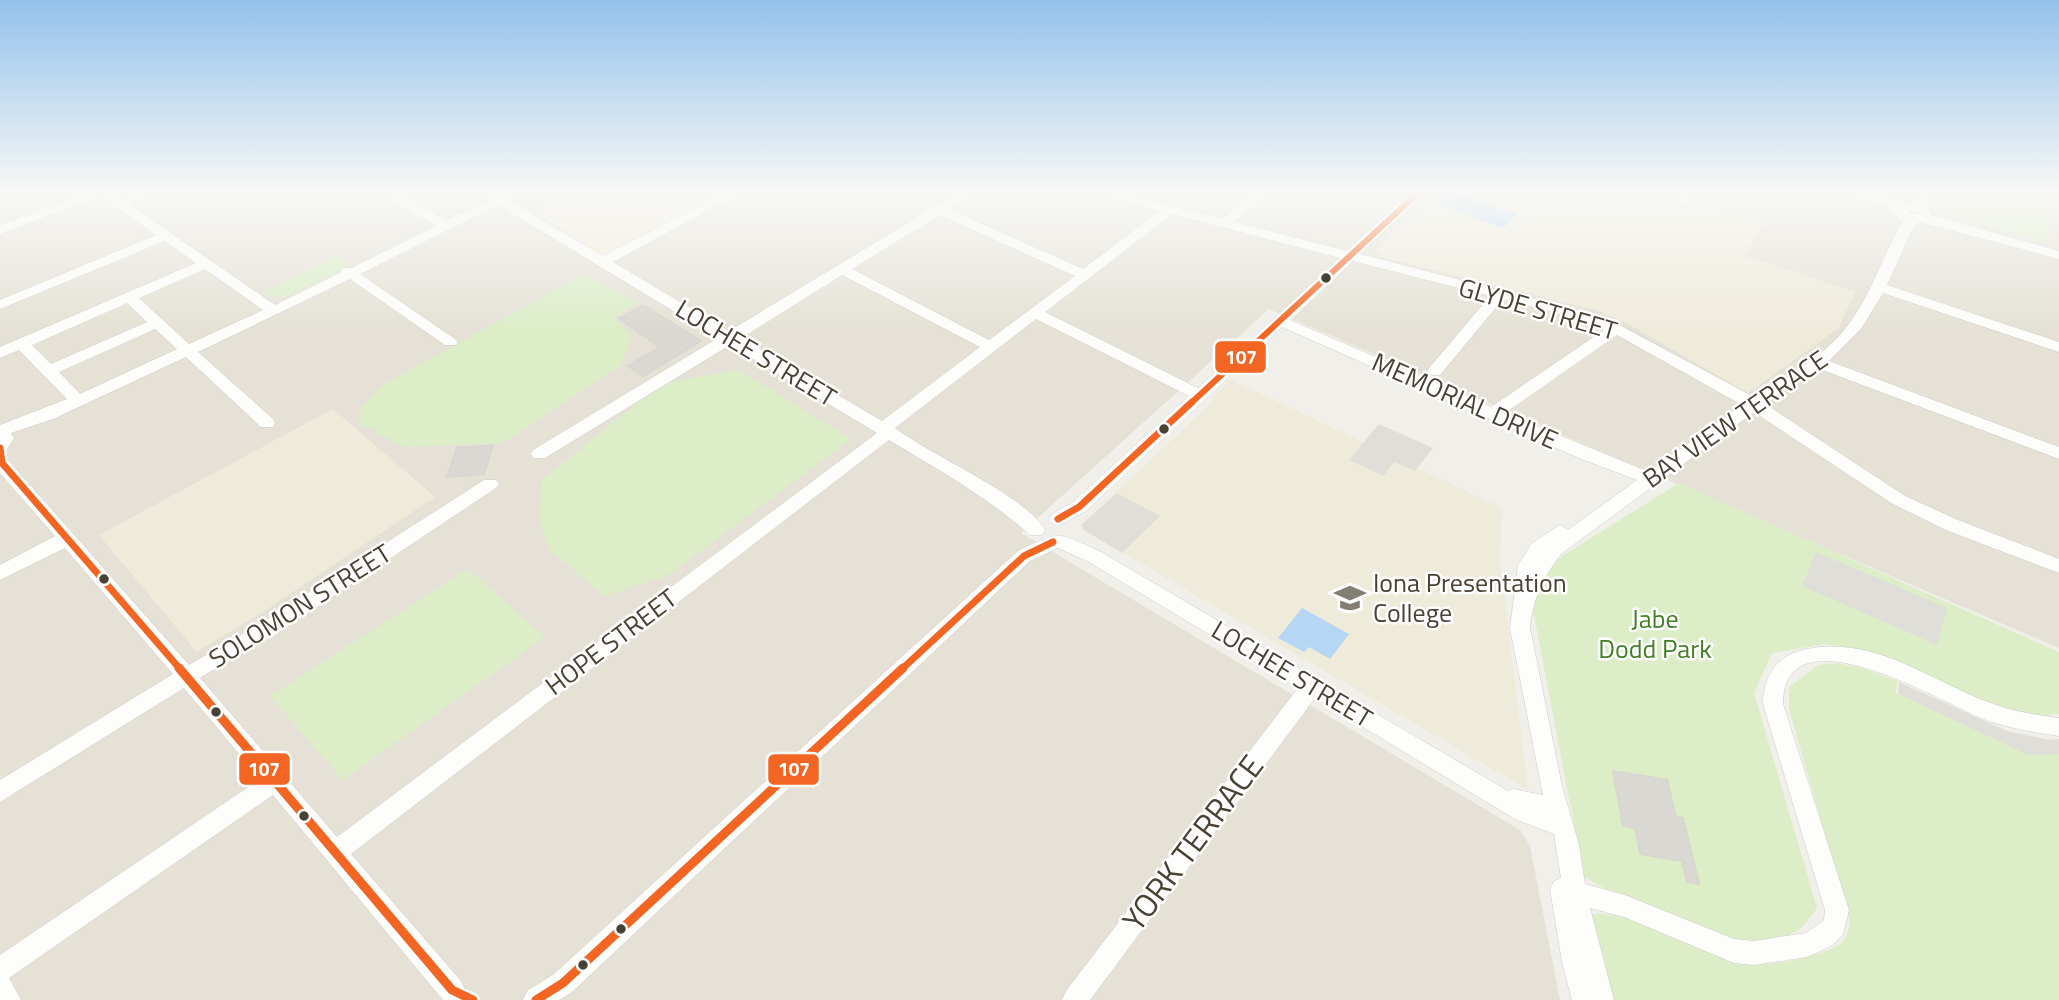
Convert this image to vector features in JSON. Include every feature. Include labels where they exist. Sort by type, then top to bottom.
[{"type":"street","points":[[0,305],[162,238]]},
{"type":"street","points":[[168,238],[271,310]]},
{"type":"street","points":[[419,238],[47,415],[1,446],[68,538],[334,853],[460,997]]},
{"type":"street","name":"LOCHEE STREET","points":[[565,238],[886,430],[1016,512],[1053,531],[1523,812],[1555,810]]},
{"type":"street","points":[[603,262],[649,238]]},
{"type":"street","points":[[539,454],[894,238]]},
{"type":"street","points":[[1002,238],[1085,275]]},
{"type":"street","name":"HOPE STREET","points":[[334,853],[1134,238]]},
{"type":"street","name":"GLYDE STREET","points":[[1280,238],[1565,311],[1616,329],[1754,404],[1899,500],[1952,525],[2059,566]]},
{"type":"street","points":[[536,1000],[557,992],[1369,238]]},
{"type":"street","name":"BAY VIEW TERRACE","points":[[1585,1000],[1574,962],[1570,898],[1520,628],[1524,602],[1534,576],[1548,557],[1619,501],[1754,404],[1819,363],[1856,326],[1879,287],[1899,238]]},
{"type":"street","points":[[2001,238],[2059,255]]},
{"type":"street","points":[[0,353],[206,264]]},
{"type":"street","points":[[841,269],[990,346]]},
{"type":"street","points":[[349,272],[450,342]]},
{"type":"street","points":[[1879,287],[2059,346]]},
{"type":"street","points":[[1436,370],[1499,295]]},
{"type":"street","points":[[129,297],[267,423]]},
{"type":"street","points":[[1035,313],[1200,395]]},
{"type":"street","name":"MEMORIAL DRIVE","points":[[1280,321],[1587,455],[1651,479]]},
{"type":"street","points":[[49,371],[157,323]]},
{"type":"street","points":[[1493,413],[1616,329]]},
{"type":"street","points":[[22,344],[78,401]]},
{"type":"street","points":[[1819,363],[2059,453]]},
{"type":"street","name":"SOLOMON STREET","points":[[0,792],[288,616],[490,484]]},
{"type":"street","points":[[0,573],[68,538]]},
{"type":"street","points":[[1570,898],[1625,906],[1734,951],[1754,953],[1807,945],[1824,937],[1835,926],[1837,911],[1773,704],[1773,692],[1780,672],[1788,664],[1807,656],[1830,653],[1858,656],[1988,711],[2018,720],[2059,727]]},
{"type":"street","name":"YORK TERRACE","points":[[1074,1000],[1312,686]]},
{"type":"street","points":[[0,970],[274,782]]},
{"type":"street","name":"BAY VIEW TERRACE","points":[[1570,898],[1601,1000]]},
{"type":"street","points":[[0,986],[8,1000]]},
{"type":"shaded area","points":[[0,238],[2059,238],[2059,648],[1269,309],[1021,533],[1520,830],[1530,846],[1560,1000],[0,1000]]},
{"type":"shaded area","points":[[574,238],[647,238],[607,259]]},
{"type":"shaded area","points":[[1388,238],[1755,238],[1744,256],[1855,292],[1839,328],[1748,393],[1626,323],[1596,310],[1381,257],[1375,250]]},
{"type":"shaded area","name":"Iona Presentation College","points":[[1229,379],[1502,508],[1500,562],[1528,790],[1084,530],[1081,525],[1207,407]]},
{"type":"shaded area","points":[[333,409],[435,497],[266,610],[197,652],[99,535]]},
{"type":"shaded area","points":[[1379,424],[1433,448],[1415,471],[1394,462],[1383,476],[1349,460]]},
{"type":"shaded area","points":[[1117,493],[1160,516],[1122,553],[1084,530],[1081,525]]},
{"type":"shaded area","points":[[1816,552],[1947,608],[1937,645],[1802,586]]},
{"type":"shaded area","points":[[1899,682],[2007,731],[2049,740],[2059,739],[2059,754],[2029,755],[1898,694]]},
{"type":"green space","points":[[2027,238],[2046,238],[2045,243]]},
{"type":"green space","points":[[336,257],[347,263],[345,268],[283,298],[263,292]]},
{"type":"green space","points":[[584,274],[636,302],[615,318],[632,336],[621,365],[503,443],[406,447],[378,434],[371,426],[366,428],[356,421],[363,417],[359,411],[381,386]]},
{"type":"green space","points":[[739,370],[851,439],[668,575],[604,596],[549,549],[539,521],[542,480],[636,404],[670,382]]},
{"type":"green space","name":"Jabe Dodd Park","points":[[1679,483],[2059,652],[2059,714],[2037,716],[1984,702],[1887,657],[1825,644],[1772,653],[1754,693],[1817,908],[1802,928],[1778,941],[1746,943],[1626,900],[1584,877],[1530,594],[1540,570]]},
{"type":"green space","points":[[468,569],[545,637],[343,780],[270,696]]},
{"type":"green space","points":[[1837,663],[1862,668],[1898,681],[1895,693],[1985,731],[2059,742],[2059,1000],[1610,1000],[1585,916],[1618,916],[1724,957],[1751,963],[1801,958],[1832,949],[1844,939],[1850,922],[1789,709],[1789,687],[1818,665]]},
{"type":"water","points":[[1302,608],[1349,634],[1330,659],[1309,647],[1304,652],[1278,638]]},
{"type":"building","points":[[643,305],[701,341],[643,376],[628,366],[660,347],[619,318]]},
{"type":"building","points":[[493,445],[484,474],[447,477],[457,448]]},
{"type":"building","points":[[1613,771],[1667,780],[1676,817],[1683,818],[1699,884],[1687,882],[1682,861],[1640,854],[1635,828],[1623,826]]},
{"type":"transit line","name":"107","points":[[1058,519],[1079,507],[1370,238]]},
{"type":"transit line","name":"107","points":[[0,448],[2,463],[116,593],[410,942],[452,990],[473,1000]]},
{"type":"transit line","name":"107","points":[[536,1000],[563,983],[1024,556],[1053,542]]},
{"type":"place","name":"Iona Presentation College","points":[[1350,598]]}]
